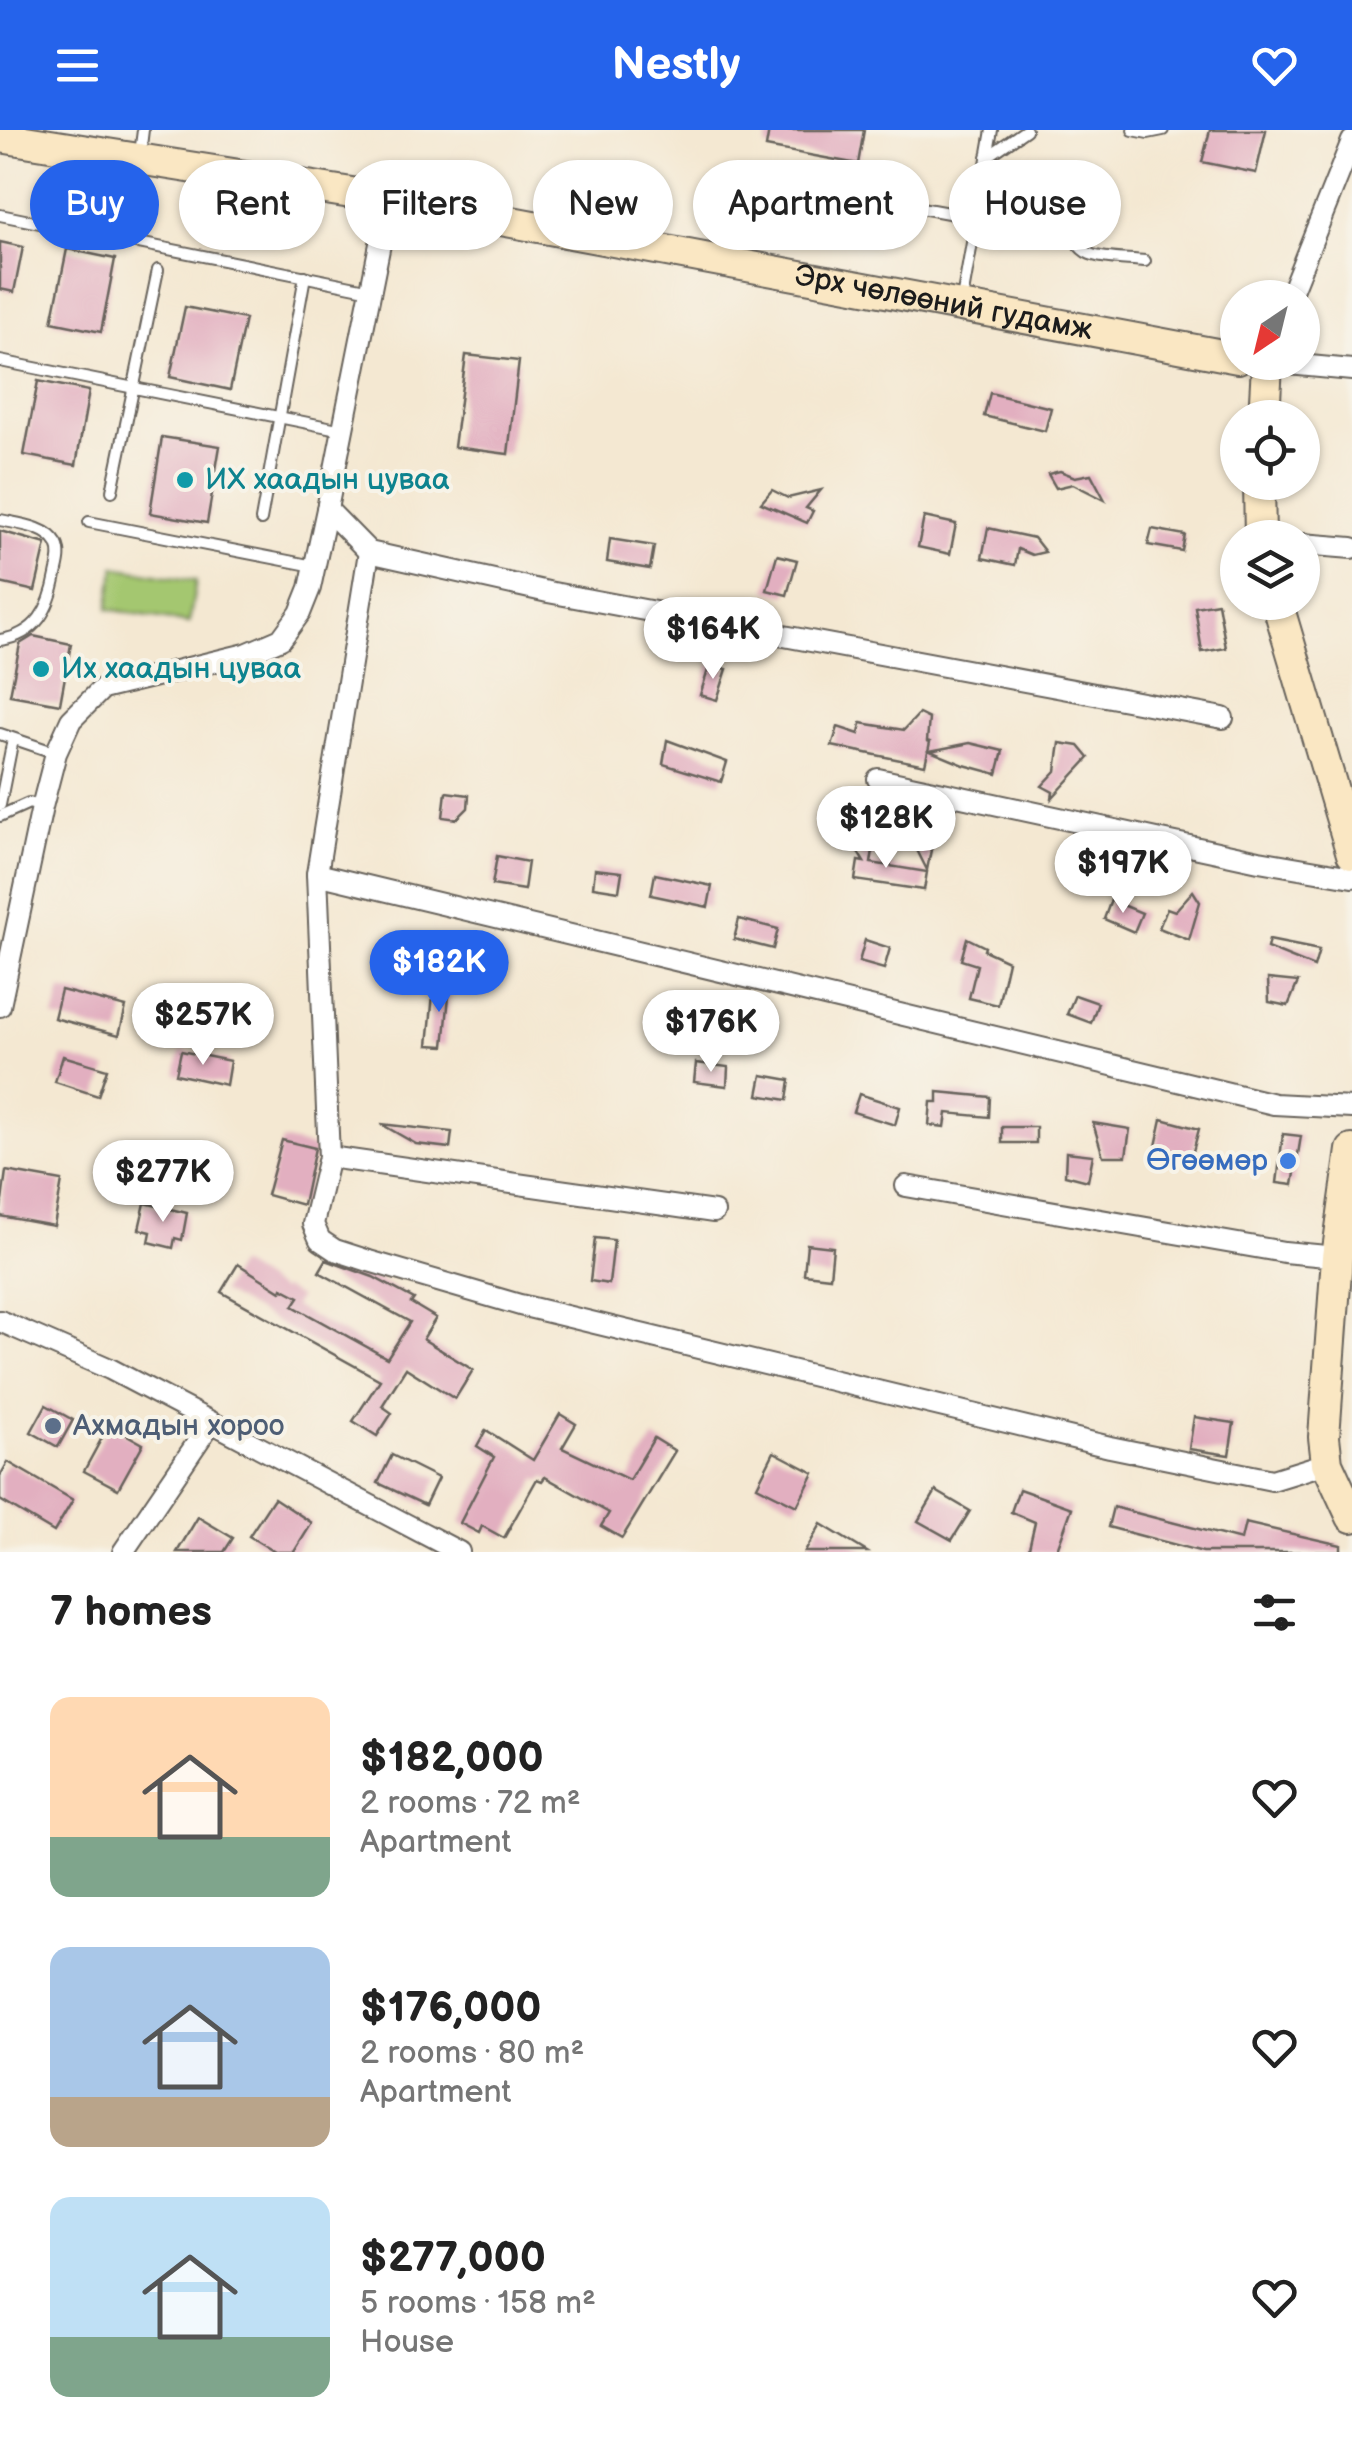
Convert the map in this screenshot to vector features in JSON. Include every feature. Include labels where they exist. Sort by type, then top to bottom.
[{"type":"main road","name":"Эрх чөлөөний гудамж","points":[[0,138],[141,145],[345,190]]},
{"type":"main road","name":"Эрх чөлөөний гудамж","points":[[513,222],[1220,355]]},
{"type":"main road","points":[[1282,620],[1352,854]]},
{"type":"main road","points":[[1351,1170],[1337,1257],[1336,1378],[1326,1463],[1352,1516]]},
{"type":"street","points":[[1296,280],[1352,140]]},
{"type":"street","points":[[0,1006],[8,937],[56,753],[71,720],[102,689],[246,654],[281,639],[300,614],[327,509],[379,250]]},
{"type":"street","points":[[1320,367],[1352,370]]},
{"type":"street","points":[[327,509],[369,552],[548,592],[1223,718]]},
{"type":"street","points":[[1320,545],[1352,548]]},
{"type":"street","points":[[369,552],[317,874],[330,1158],[312,1224],[320,1240],[369,1261],[520,1305],[1110,1448],[1272,1480],[1326,1463]]},
{"type":"street","points":[[878,779],[1259,861],[1352,877]]},
{"type":"street","points":[[317,874],[1274,1104],[1352,1108]]},
{"type":"street","points":[[330,1158],[714,1212]]},
{"type":"street","points":[[906,1186],[1284,1252],[1337,1257]]},
{"type":"street","points":[[0,1321],[110,1369],[459,1552]]},
{"type":"street","points":[[123,1552],[210,1424]]},
{"type":"lane","points":[[986,160],[992,130]]},
{"type":"lane","points":[[988,160],[1026,130]]},
{"type":"lane","points":[[1133,130],[1163,130]]},
{"type":"lane","points":[[0,215],[372,290]]},
{"type":"lane","points":[[961,306],[971,250]]},
{"type":"lane","points":[[1084,250],[1145,261]]},
{"type":"lane","points":[[112,491],[158,270]]},
{"type":"lane","points":[[261,520],[305,276]]},
{"type":"lane","points":[[0,362],[344,430]]},
{"type":"lane","points":[[0,520],[45,532],[56,542],[60,555],[44,617],[9,639],[0,640]]},
{"type":"lane","points":[[89,522],[314,566]]},
{"type":"lane","points":[[0,734],[56,753]]},
{"type":"lane","points":[[0,806],[13,738]]},
{"type":"lane","points":[[0,816],[29,803],[42,807]]},
{"type":"green space","points":[[115,567],[196,581],[189,623],[108,609]]},
{"type":"building","points":[[769,130],[864,130],[859,160],[836,160],[766,147]]},
{"type":"building","points":[[1210,130],[1266,130],[1256,173],[1202,162]]},
{"type":"building","points":[[0,242],[23,247],[14,292],[0,289]]},
{"type":"building","points":[[67,250],[115,259],[101,332],[52,322]]},
{"type":"building","name":"ИХ хаадын цуваа","points":[[185,307],[245,319],[230,390],[170,377]]},
{"type":"building","points":[[466,355],[519,361],[508,454],[454,447]]},
{"type":"building","points":[[38,381],[89,391],[76,465],[24,455]]},
{"type":"building","points":[[990,393],[1051,408],[1045,431],[984,416]]},
{"type":"building","name":"ИХ хаадын цуваа","points":[[162,437],[220,446],[207,523],[150,513]]},
{"type":"building","points":[[1060,471],[1075,477],[1091,474],[1105,500],[1073,484],[1056,488],[1048,474]]},
{"type":"building","points":[[772,490],[788,498],[821,490],[806,508],[813,511],[807,523],[761,503]]},
{"type":"building","points":[[924,517],[956,524],[950,554],[918,547]]},
{"type":"building","points":[[988,528],[1034,538],[1045,552],[1032,555],[1018,549],[1015,565],[982,558]]},
{"type":"building","points":[[1152,529],[1185,535],[1182,551],[1148,545]]},
{"type":"building","name":"Их хаадын цуваа","points":[[0,531],[46,544],[35,591],[0,583]]},
{"type":"building","points":[[610,539],[654,546],[650,569],[607,562]]},
{"type":"building","points":[[777,555],[797,560],[787,595],[767,590]]},
{"type":"building","points":[[1218,603],[1226,648],[1202,652],[1195,607]]},
{"type":"building","name":"Их хаадын цуваа","points":[[33,636],[71,644],[60,704],[10,695],[20,644]]},
{"type":"building","points":[[710,664],[727,669],[717,700],[700,695]]},
{"type":"building","points":[[919,714],[929,719],[925,765],[832,746],[838,727],[859,734],[861,723],[904,730]]},
{"type":"building","points":[[667,740],[727,762],[721,782],[663,764]]},
{"type":"building","points":[[970,743],[1003,751],[997,774],[930,751]]},
{"type":"building","points":[[1060,743],[1079,746],[1089,758],[1052,798],[1053,792],[1042,786],[1056,771]]},
{"type":"building","points":[[446,792],[469,795],[468,808],[457,819],[443,817]]},
{"type":"building","points":[[910,808],[932,845],[927,870],[899,814]]},
{"type":"building","points":[[853,844],[874,844],[871,863],[927,872],[924,890],[855,880],[858,861],[864,862]]},
{"type":"building","points":[[497,856],[528,862],[524,890],[492,885]]},
{"type":"building","points":[[595,869],[622,872],[619,891],[593,887]]},
{"type":"building","points":[[655,874],[712,886],[708,907],[651,895]]},
{"type":"building","points":[[1193,891],[1200,902],[1189,940],[1159,928],[1167,908],[1175,911]]},
{"type":"building","points":[[1111,900],[1142,913],[1134,932],[1104,919]]},
{"type":"building","points":[[739,919],[778,929],[773,949],[734,939]]},
{"type":"building","points":[[967,938],[1008,961],[998,1005],[969,998],[977,965],[961,960]]},
{"type":"building","points":[[865,940],[890,948],[884,969],[859,962]]},
{"type":"building","points":[[1269,940],[1319,950],[1314,967],[1267,948]]},
{"type":"building","points":[[1268,979],[1298,982],[1288,1006],[1269,1002]]},
{"type":"building","points":[[434,984],[450,986],[444,1046],[428,1045]]},
{"type":"building","points":[[61,990],[126,1007],[119,1035],[54,1018]]},
{"type":"building","points":[[1075,995],[1098,1003],[1091,1023],[1067,1014]]},
{"type":"building","points":[[181,1051],[230,1061],[226,1085],[176,1074]]},
{"type":"building","points":[[63,1056],[107,1069],[98,1096],[55,1082]]},
{"type":"building","points":[[696,1063],[728,1067],[727,1086],[694,1082]]},
{"type":"building","points":[[762,1075],[790,1080],[787,1100],[758,1095]]},
{"type":"building","points":[[938,1092],[990,1097],[989,1117],[947,1113],[945,1127],[929,1125],[931,1102],[938,1102]]},
{"type":"building","points":[[859,1094],[900,1107],[895,1125],[853,1112]]},
{"type":"building","points":[[1162,1119],[1199,1129],[1192,1155],[1156,1146]]},
{"type":"building","points":[[1093,1123],[1130,1129],[1126,1156],[1103,1156]]},
{"type":"building","points":[[381,1124],[452,1132],[450,1148],[416,1144]]},
{"type":"building","points":[[1002,1127],[1036,1127],[1036,1143],[1002,1143]]},
{"type":"building","points":[[1283,1134],[1301,1136],[1293,1185],[1277,1183]]},
{"type":"building","points":[[282,1140],[315,1148],[303,1205],[267,1195]]},
{"type":"building","points":[[1066,1152],[1093,1155],[1088,1181],[1065,1175]]},
{"type":"building","points":[[6,1171],[62,1181],[54,1226],[0,1216]]},
{"type":"building","points":[[145,1203],[187,1213],[182,1240],[175,1238],[173,1248],[149,1242],[151,1232],[139,1229]]},
{"type":"building","points":[[595,1238],[614,1240],[609,1284],[590,1281]]},
{"type":"building","points":[[807,1244],[833,1247],[830,1277],[804,1274]]},
{"type":"building","points":[[326,1260],[373,1277],[414,1299],[411,1303],[436,1318],[423,1339],[473,1370],[455,1399],[406,1368],[382,1406],[392,1413],[377,1436],[353,1421],[380,1380],[221,1292],[238,1264],[281,1291],[282,1288],[299,1297],[293,1306],[387,1358],[410,1322],[319,1272]]},
{"type":"building","points":[[46,1405],[73,1420],[58,1447],[31,1432]]},
{"type":"building","points":[[560,1414],[576,1424],[562,1448],[629,1480],[654,1438],[675,1451],[622,1538],[601,1526],[609,1513],[545,1477],[542,1481],[537,1479],[504,1538],[482,1526],[479,1533],[460,1523],[494,1457],[477,1446],[486,1430],[533,1460]]},
{"type":"building","points":[[1194,1417],[1234,1423],[1229,1455],[1189,1449]]},
{"type":"building","points":[[109,1425],[143,1444],[118,1489],[84,1471]]},
{"type":"building","points":[[774,1452],[814,1473],[797,1506],[757,1486]]},
{"type":"building","points":[[392,1455],[438,1478],[425,1505],[378,1483]]},
{"type":"building","points":[[8,1462],[73,1500],[54,1532],[0,1500],[0,1476]]},
{"type":"building","points":[[1019,1489],[1072,1508],[1056,1552],[1028,1552],[1035,1522],[1011,1512]]},
{"type":"building","points":[[936,1491],[970,1511],[952,1540],[918,1521]]},
{"type":"building","points":[[274,1498],[312,1523],[294,1552],[275,1552],[249,1536]]},
{"type":"building","points":[[1113,1507],[1241,1540],[1245,1523],[1341,1545],[1341,1552],[1203,1552],[1108,1527]]},
{"type":"building","points":[[198,1517],[233,1538],[224,1552],[177,1552]]},
{"type":"building","points":[[821,1524],[867,1552],[805,1552]]},
{"type":"place","name":"ИХ хаадын цуваа","points":[[185,480]]},
{"type":"place","name":"Их хаадын цуваа","points":[[41,669]]},
{"type":"place","name":"Өгөөмөр","points":[[1288,1161]]},
{"type":"place","name":"Ахмадын хороо","points":[[53,1426]]}]
